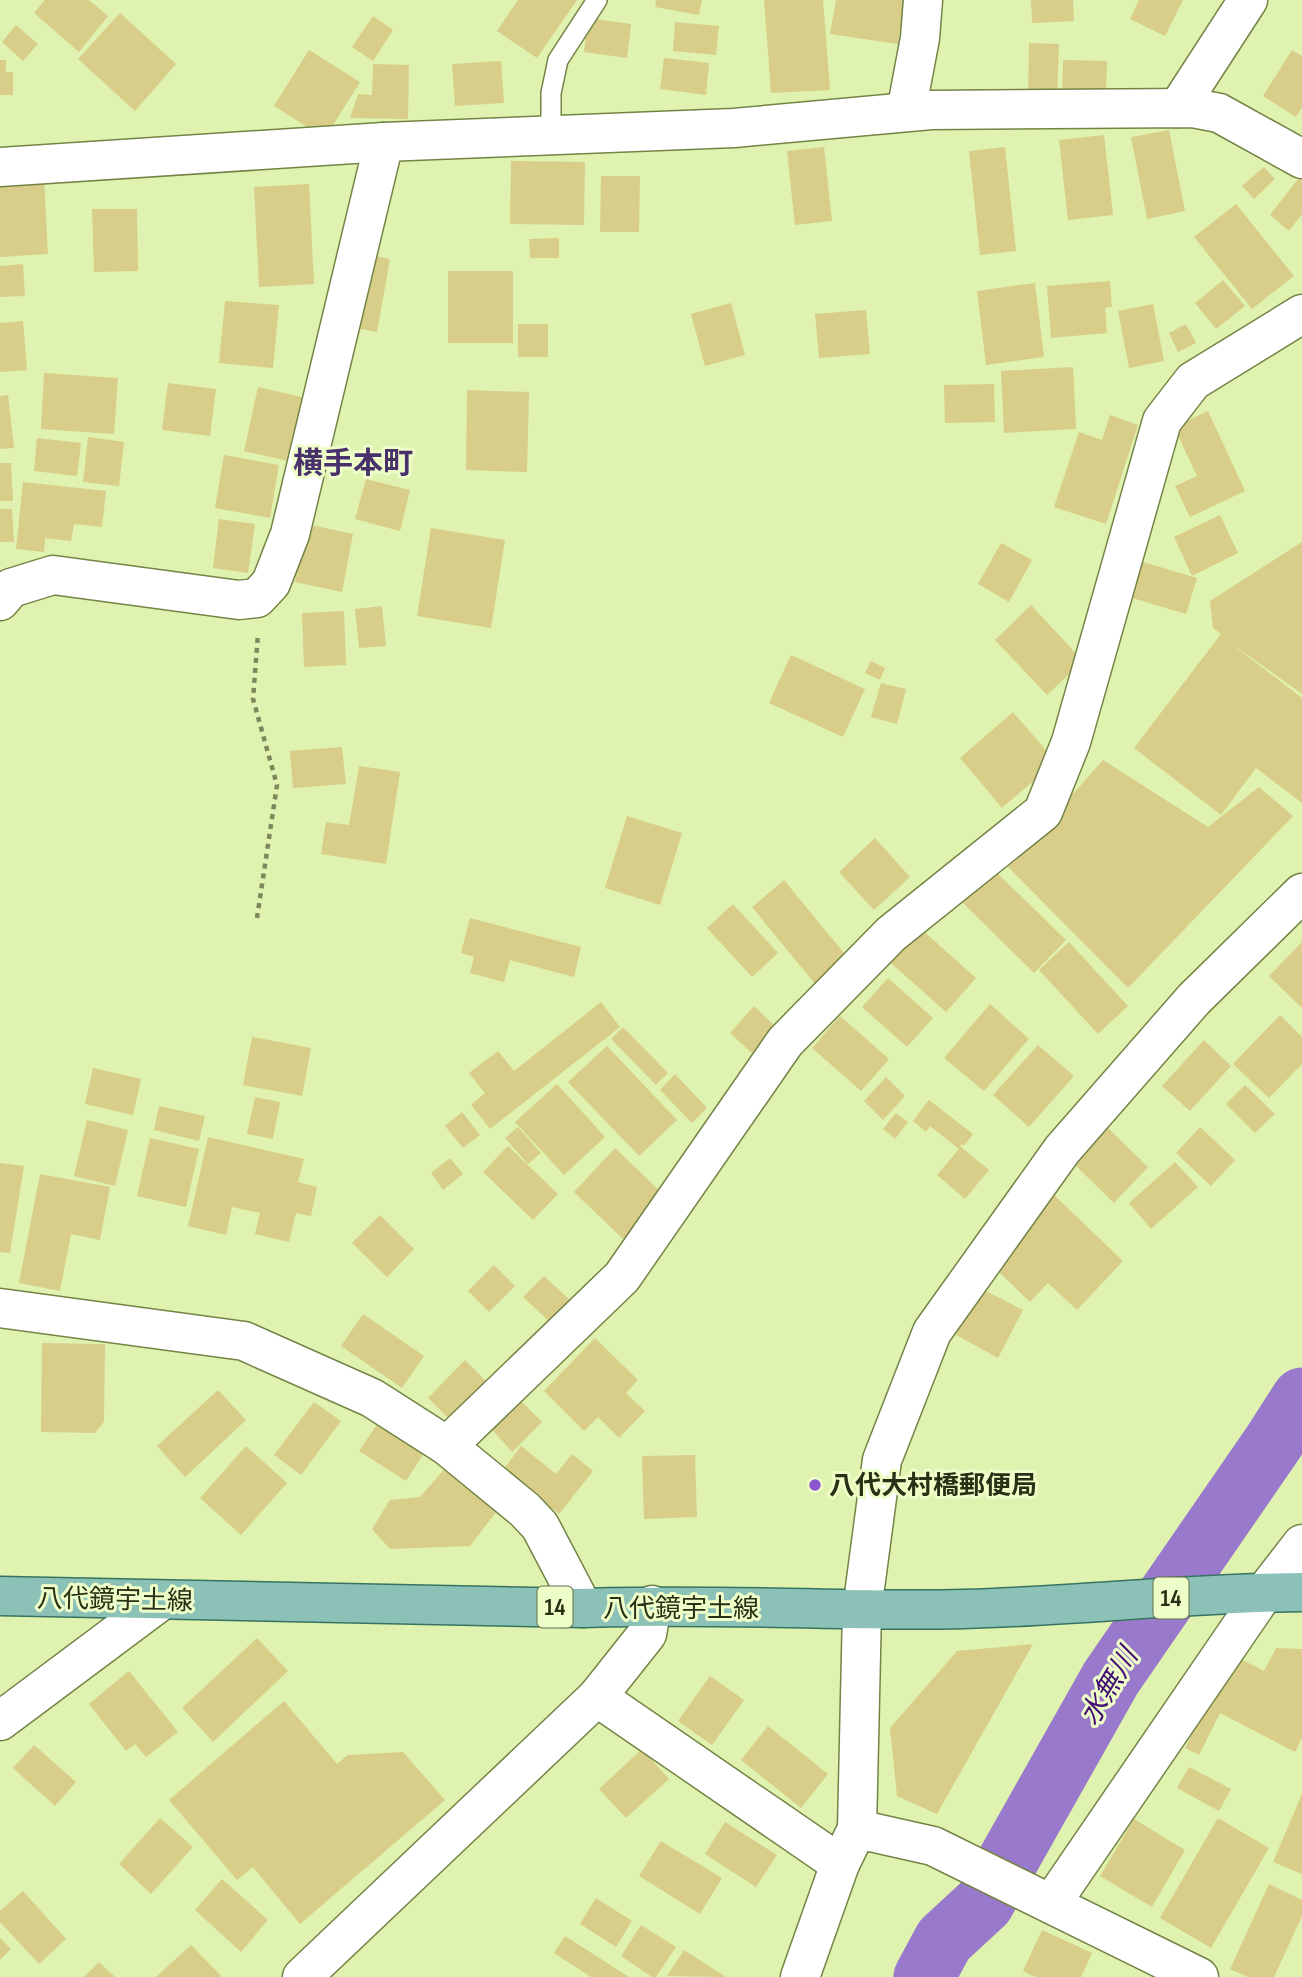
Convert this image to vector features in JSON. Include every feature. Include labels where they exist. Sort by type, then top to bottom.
[{"type":"main road","name":"14","points":[[1248,1593],[1302,1592]]},
{"type":"main road","name":"八代鏡宇土線","points":[[0,1596],[583,1608],[653,1605],[862,1610],[967,1609],[1248,1593]]},
{"type":"street","points":[[906,112],[920,38],[923,0]]},
{"type":"street","points":[[1178,108],[1248,0]]},
{"type":"street","points":[[0,167],[384,142],[734,128],[931,110],[1178,108],[1219,113],[1302,159]]},
{"type":"street","points":[[0,601],[11,588],[52,575],[239,600],[257,598],[271,583],[290,534],[384,142]]},
{"type":"street","points":[[447,1446],[622,1277],[785,1042],[891,934],[1043,812],[1071,742],[1162,421],[1193,381],[1302,314]]},
{"type":"street","points":[[800,1977],[840,1864],[857,1829],[862,1610],[882,1460],[932,1332],[1062,1150],[1195,999],[1302,893]]},
{"type":"street","points":[[0,1308],[244,1341],[372,1398],[447,1446],[525,1510],[540,1527],[583,1608]]},
{"type":"street","points":[[1040,1899],[1248,1593],[1302,1544]]},
{"type":"street","points":[[0,1721],[162,1600]]},
{"type":"street","points":[[302,1977],[597,1697],[647,1634],[653,1605]]},
{"type":"street","points":[[597,1697],[840,1864]]},
{"type":"street","points":[[857,1829],[933,1846],[1195,1976]]},
{"type":"lane","points":[[551,136],[551,93],[558,60],[597,0]]},
{"type":"path","points":[[257,598],[258,640],[253,699],[277,785],[257,918]]},
{"type":"building","points":[[45,0],[89,0],[108,16],[79,52],[34,13]]},
{"type":"building","points":[[518,0],[577,0],[537,58],[497,31]]},
{"type":"building","points":[[656,0],[702,0],[699,15],[655,7]]},
{"type":"building","points":[[764,0],[823,0],[830,90],[771,93]]},
{"type":"building","points":[[836,0],[905,0],[898,44],[830,34]]},
{"type":"building","points":[[1031,0],[1073,0],[1074,21],[1032,23]]},
{"type":"building","points":[[1139,0],[1183,0],[1165,36],[1130,19]]},
{"type":"building","points":[[120,13],[176,64],[135,111],[78,59]]},
{"type":"building","points":[[373,16],[393,30],[373,61],[352,47]]},
{"type":"building","points":[[588,18],[631,24],[627,58],[584,52]]},
{"type":"building","points":[[675,22],[719,26],[716,55],[673,51]]},
{"type":"building","points":[[16,25],[38,44],[23,61],[2,42]]},
{"type":"building","points":[[1029,43],[1059,44],[1057,98],[1028,97]]},
{"type":"building","points":[[309,50],[360,82],[325,138],[274,106]]},
{"type":"building","points":[[1292,50],[1302,56],[1302,108],[1296,117],[1263,96]]},
{"type":"building","points":[[664,58],[709,63],[706,95],[660,89]]},
{"type":"building","points":[[0,60],[6,60],[6,72],[13,72],[13,95],[0,95]]},
{"type":"building","points":[[1063,60],[1107,61],[1106,95],[1062,94]]},
{"type":"building","points":[[501,61],[504,103],[455,106],[452,64]]},
{"type":"building","points":[[373,64],[409,65],[408,119],[350,118],[358,94],[372,95]]},
{"type":"building","points":[[1169,130],[1185,211],[1147,219],[1131,137]]},
{"type":"building","points":[[1104,135],[1113,215],[1068,220],[1059,140]]},
{"type":"building","points":[[824,147],[832,221],[795,225],[787,151]]},
{"type":"building","points":[[1005,147],[1016,251],[980,255],[969,151]]},
{"type":"building","points":[[511,161],[585,162],[584,225],[510,224]]},
{"type":"building","points":[[1264,167],[1275,179],[1254,199],[1242,186]]},
{"type":"building","points":[[1302,174],[1302,214],[1289,231],[1270,215]]},
{"type":"building","points":[[601,176],[640,176],[639,232],[600,232]]},
{"type":"building","points":[[44,178],[48,254],[0,257],[0,180]]},
{"type":"building","points":[[309,184],[314,284],[259,287],[254,187]]},
{"type":"building","points":[[1236,204],[1294,276],[1252,309],[1194,237]]},
{"type":"building","points":[[92,209],[137,209],[138,271],[94,272]]},
{"type":"building","points":[[559,238],[559,258],[530,258],[529,239]]},
{"type":"building","points":[[370,255],[390,259],[377,332],[356,328]]},
{"type":"building","points":[[23,264],[25,296],[0,297],[0,266]]},
{"type":"building","points":[[448,271],[513,271],[513,343],[448,343]]},
{"type":"building","points":[[1223,280],[1245,306],[1216,329],[1195,303]]},
{"type":"building","points":[[1110,281],[1112,307],[1105,308],[1107,333],[1051,338],[1047,286]]},
{"type":"building","points":[[1035,283],[1044,357],[986,365],[977,291]]},
{"type":"building","points":[[225,301],[279,305],[273,368],[219,363]]},
{"type":"building","points":[[731,303],[745,355],[705,366],[691,314]]},
{"type":"building","points":[[1153,304],[1164,361],[1129,368],[1118,311]]},
{"type":"building","points":[[866,310],[870,354],[819,358],[815,314]]},
{"type":"building","points":[[23,321],[27,370],[0,372],[0,323]]},
{"type":"building","points":[[518,324],[548,324],[548,357],[518,357]]},
{"type":"building","points":[[1186,324],[1196,343],[1178,352],[1169,333]]},
{"type":"building","points":[[1073,367],[1076,429],[1004,433],[1001,371]]},
{"type":"building","points":[[44,373],[118,378],[114,434],[41,429]]},
{"type":"building","points":[[168,383],[216,389],[210,436],[162,430]]},
{"type":"building","points":[[994,384],[995,422],[945,423],[944,385]]},
{"type":"building","points":[[258,387],[306,398],[292,462],[244,451]]},
{"type":"building","points":[[467,390],[529,392],[527,472],[466,470]]},
{"type":"building","points":[[8,395],[14,448],[0,449],[0,396]]},
{"type":"building","points":[[1208,411],[1245,491],[1190,517],[1175,486],[1197,476],[1174,427]]},
{"type":"building","points":[[1110,415],[1138,425],[1106,524],[1054,507],[1079,432],[1102,440]]},
{"type":"building","points":[[88,437],[124,442],[119,486],[83,482]]},
{"type":"building","points":[[37,438],[81,443],[77,476],[34,471]]},
{"type":"building","points":[[224,455],[279,465],[270,518],[215,508]]},
{"type":"building","points":[[0,463],[11,463],[13,501],[0,501]]},
{"type":"building","points":[[366,479],[410,490],[400,531],[355,519]]},
{"type":"building","points":[[23,482],[106,491],[102,527],[74,524],[71,541],[45,538],[44,552],[16,549]]},
{"type":"building","points":[[0,509],[12,509],[14,542],[0,542]]},
{"type":"building","points":[[1220,515],[1238,553],[1192,576],[1174,537]]},
{"type":"building","points":[[219,519],[255,524],[248,573],[213,568]]},
{"type":"building","points":[[306,524],[353,534],[342,592],[295,582]]},
{"type":"building","points":[[431,528],[505,540],[491,628],[417,616]]},
{"type":"building","points":[[1302,542],[1302,694],[1228,641],[1302,698],[1302,803],[1256,768],[1221,815],[1134,748],[1221,634],[1213,628],[1210,601]]},
{"type":"building","points":[[1001,543],[1032,560],[1009,602],[978,584]]},
{"type":"building","points":[[1140,561],[1197,578],[1186,614],[1129,597]]},
{"type":"building","points":[[1031,605],[1083,661],[1047,695],[995,640]]},
{"type":"building","points":[[382,606],[386,646],[359,648],[355,609]]},
{"type":"building","points":[[344,611],[346,665],[304,667],[302,613]]},
{"type":"building","points":[[791,655],[865,689],[843,737],[769,703]]},
{"type":"building","points":[[871,661],[885,668],[880,680],[865,673]]},
{"type":"building","points":[[881,683],[906,689],[897,724],[871,717]]},
{"type":"building","points":[[1013,712],[1056,762],[1002,808],[960,758]]},
{"type":"building","points":[[342,747],[346,784],[293,788],[290,751]]},
{"type":"building","points":[[1103,760],[1208,827],[1259,787],[1293,816],[1128,988],[1008,867]]},
{"type":"building","points":[[359,766],[400,772],[386,864],[321,854],[326,822],[349,825]]},
{"type":"building","points":[[627,816],[682,833],[660,905],[605,888]]},
{"type":"building","points":[[875,838],[910,877],[874,910],[839,872]]},
{"type":"building","points":[[992,868],[1066,940],[1034,973],[961,901]]},
{"type":"building","points":[[784,880],[848,958],[816,985],[752,907]]},
{"type":"building","points":[[733,904],[778,953],[752,977],[707,928]]},
{"type":"building","points":[[470,918],[581,947],[574,977],[510,960],[504,982],[470,973],[474,957],[461,953]]},
{"type":"building","points":[[921,929],[976,978],[946,1012],[891,963]]},
{"type":"building","points":[[1069,942],[1128,1006],[1098,1034],[1039,970]]},
{"type":"building","points":[[1302,942],[1302,1008],[1269,976]]},
{"type":"building","points":[[888,978],[933,1018],[907,1047],[862,1007]]},
{"type":"building","points":[[601,1002],[620,1027],[490,1129],[471,1105],[485,1093],[469,1073],[498,1051],[514,1071]]},
{"type":"building","points":[[990,1004],[1029,1039],[984,1091],[944,1058]]},
{"type":"building","points":[[754,1006],[777,1028],[753,1054],[730,1033]]},
{"type":"building","points":[[1280,1015],[1302,1037],[1302,1064],[1269,1098],[1233,1064]]},
{"type":"building","points":[[840,1016],[889,1059],[861,1091],[812,1048]]},
{"type":"building","points":[[623,1027],[668,1073],[656,1085],[611,1039]]},
{"type":"building","points":[[252,1037],[311,1048],[302,1096],[243,1085]]},
{"type":"building","points":[[1204,1040],[1231,1066],[1190,1111],[1162,1086]]},
{"type":"building","points":[[1038,1045],[1074,1076],[1029,1127],[993,1095]]},
{"type":"building","points":[[607,1046],[677,1120],[639,1156],[568,1082]]},
{"type":"building","points":[[93,1068],[141,1079],[133,1115],[85,1104]]},
{"type":"building","points":[[675,1074],[707,1108],[692,1123],[660,1090]]},
{"type":"building","points":[[886,1077],[905,1096],[883,1120],[864,1101]]},
{"type":"building","points":[[557,1084],[605,1137],[564,1175],[515,1122]]},
{"type":"building","points":[[1245,1085],[1275,1114],[1255,1133],[1226,1104]]},
{"type":"building","points":[[255,1097],[280,1102],[273,1139],[247,1134]]},
{"type":"building","points":[[929,1100],[973,1134],[964,1146],[960,1146],[989,1170],[965,1199],[937,1175],[959,1149],[930,1126],[926,1132],[913,1121]]},
{"type":"building","points":[[159,1106],[205,1116],[199,1141],[154,1130]]},
{"type":"building","points":[[462,1112],[480,1135],[463,1148],[445,1126]]},
{"type":"building","points":[[896,1113],[908,1122],[895,1139],[883,1129]]},
{"type":"building","points":[[87,1120],[128,1130],[115,1186],[74,1176]]},
{"type":"building","points":[[1106,1126],[1148,1167],[1114,1203],[1072,1162]]},
{"type":"building","points":[[518,1127],[541,1153],[528,1164],[505,1138]]},
{"type":"building","points":[[1200,1127],[1235,1160],[1211,1186],[1176,1153]]},
{"type":"building","points":[[208,1137],[304,1159],[298,1182],[317,1187],[311,1216],[296,1213],[289,1242],[255,1234],[260,1213],[232,1207],[226,1235],[188,1226]]},
{"type":"building","points":[[150,1138],[199,1149],[186,1207],[137,1196]]},
{"type":"building","points":[[508,1146],[558,1194],[533,1220],[483,1172]]},
{"type":"building","points":[[615,1148],[664,1195],[623,1239],[574,1192]]},
{"type":"building","points":[[450,1158],[463,1174],[443,1190],[431,1173]]},
{"type":"building","points":[[1175,1162],[1198,1187],[1151,1229],[1129,1203]]},
{"type":"building","points":[[0,1163],[24,1166],[10,1253],[0,1252]]},
{"type":"building","points":[[40,1174],[110,1187],[100,1240],[71,1234],[60,1291],[19,1283]]},
{"type":"building","points":[[1054,1195],[1123,1261],[1077,1310],[1048,1283],[1030,1302],[1000,1273],[1003,1250]]},
{"type":"building","points":[[380,1215],[414,1249],[387,1277],[352,1243]]},
{"type":"building","points":[[494,1265],[515,1286],[489,1312],[468,1291]]},
{"type":"building","points":[[544,1276],[572,1302],[551,1323],[523,1297]]},
{"type":"building","points":[[980,1288],[1023,1310],[998,1358],[956,1335]]},
{"type":"building","points":[[363,1314],[424,1356],[402,1388],[341,1346]]},
{"type":"building","points":[[595,1338],[638,1380],[626,1393],[645,1411],[619,1438],[598,1417],[584,1431],[544,1391]]},
{"type":"building","points":[[42,1343],[105,1344],[104,1422],[95,1433],[41,1432]]},
{"type":"building","points":[[465,1360],[492,1387],[455,1425],[428,1398]]},
{"type":"building","points":[[218,1390],[246,1420],[185,1477],[157,1446]]},
{"type":"building","points":[[517,1397],[542,1422],[512,1452],[488,1425]]},
{"type":"building","points":[[314,1402],[341,1421],[301,1475],[274,1455]]},
{"type":"building","points":[[380,1420],[426,1450],[406,1481],[359,1451]]},
{"type":"building","points":[[246,1446],[287,1483],[241,1535],[200,1498]]},
{"type":"building","points":[[521,1446],[556,1474],[572,1454],[593,1471],[559,1514],[504,1469]]},
{"type":"building","points":[[695,1455],[697,1517],[644,1519],[642,1456]]},
{"type":"building","points":[[446,1467],[497,1511],[470,1546],[390,1549],[372,1529],[390,1500],[420,1497]]},
{"type":"building","points":[[257,1638],[288,1671],[213,1742],[182,1708]]},
{"type":"building","points":[[1033,1644],[937,1814],[897,1796],[890,1728],[957,1651]]},
{"type":"building","points":[[1276,1648],[1302,1649],[1302,1738],[1295,1752],[1220,1713],[1199,1755],[1185,1748],[1233,1655],[1264,1671]]},
{"type":"building","points":[[129,1671],[178,1732],[146,1757],[135,1744],[126,1751],[89,1704]]},
{"type":"building","points":[[710,1676],[744,1700],[712,1745],[678,1721]]},
{"type":"building","points":[[284,1701],[337,1764],[348,1755],[403,1752],[445,1800],[300,1924],[253,1867],[237,1880],[169,1800]]},
{"type":"building","points":[[768,1726],[828,1774],[801,1808],[741,1760]]},
{"type":"building","points":[[34,1745],[76,1782],[55,1806],[13,1768]]},
{"type":"building","points":[[642,1749],[669,1779],[626,1818],[599,1789]]},
{"type":"building","points":[[1189,1767],[1231,1789],[1219,1811],[1177,1788]]},
{"type":"building","points":[[1302,1794],[1302,1874],[1273,1862]]},
{"type":"building","points":[[160,1818],[193,1847],[151,1894],[119,1864]]},
{"type":"building","points":[[1218,1818],[1269,1848],[1211,1948],[1160,1918]]},
{"type":"building","points":[[1134,1819],[1185,1850],[1152,1907],[1100,1876]]},
{"type":"building","points":[[725,1822],[777,1855],[756,1887],[705,1854]]},
{"type":"building","points":[[661,1841],[722,1878],[700,1914],[639,1876]]},
{"type":"building","points":[[222,1879],[268,1920],[241,1952],[195,1910]]},
{"type":"building","points":[[1269,1884],[1302,1900],[1302,1916],[1274,1977],[1248,1977],[1230,1969]]},
{"type":"building","points":[[23,1891],[66,1939],[39,1964],[0,1922],[0,1911]]},
{"type":"building","points":[[596,1898],[632,1921],[616,1947],[580,1924]]},
{"type":"building","points":[[641,1925],[676,1947],[656,1977],[621,1956]]},
{"type":"building","points":[[1042,1930],[1092,1953],[1081,1977],[1035,1977],[1023,1971]]},
{"type":"building","points":[[565,1936],[629,1977],[591,1977],[554,1953]]},
{"type":"building","points":[[0,1938],[11,1949],[0,1960]]},
{"type":"building","points":[[191,1945],[222,1977],[156,1977]]},
{"type":"building","points":[[684,1950],[726,1977],[667,1976]]},
{"type":"building","points":[[99,1962],[115,1977],[84,1977]]},
{"type":"waterway","name":"水無川","points":[[924,1977],[944,1940],[984,1903],[1111,1678],[1302,1398]]},
{"type":"place","name":"八代大村橋郵便局","points":[[815,1485]]},
{"type":"district","name":"横手本町","points":[[353,463]]}]
